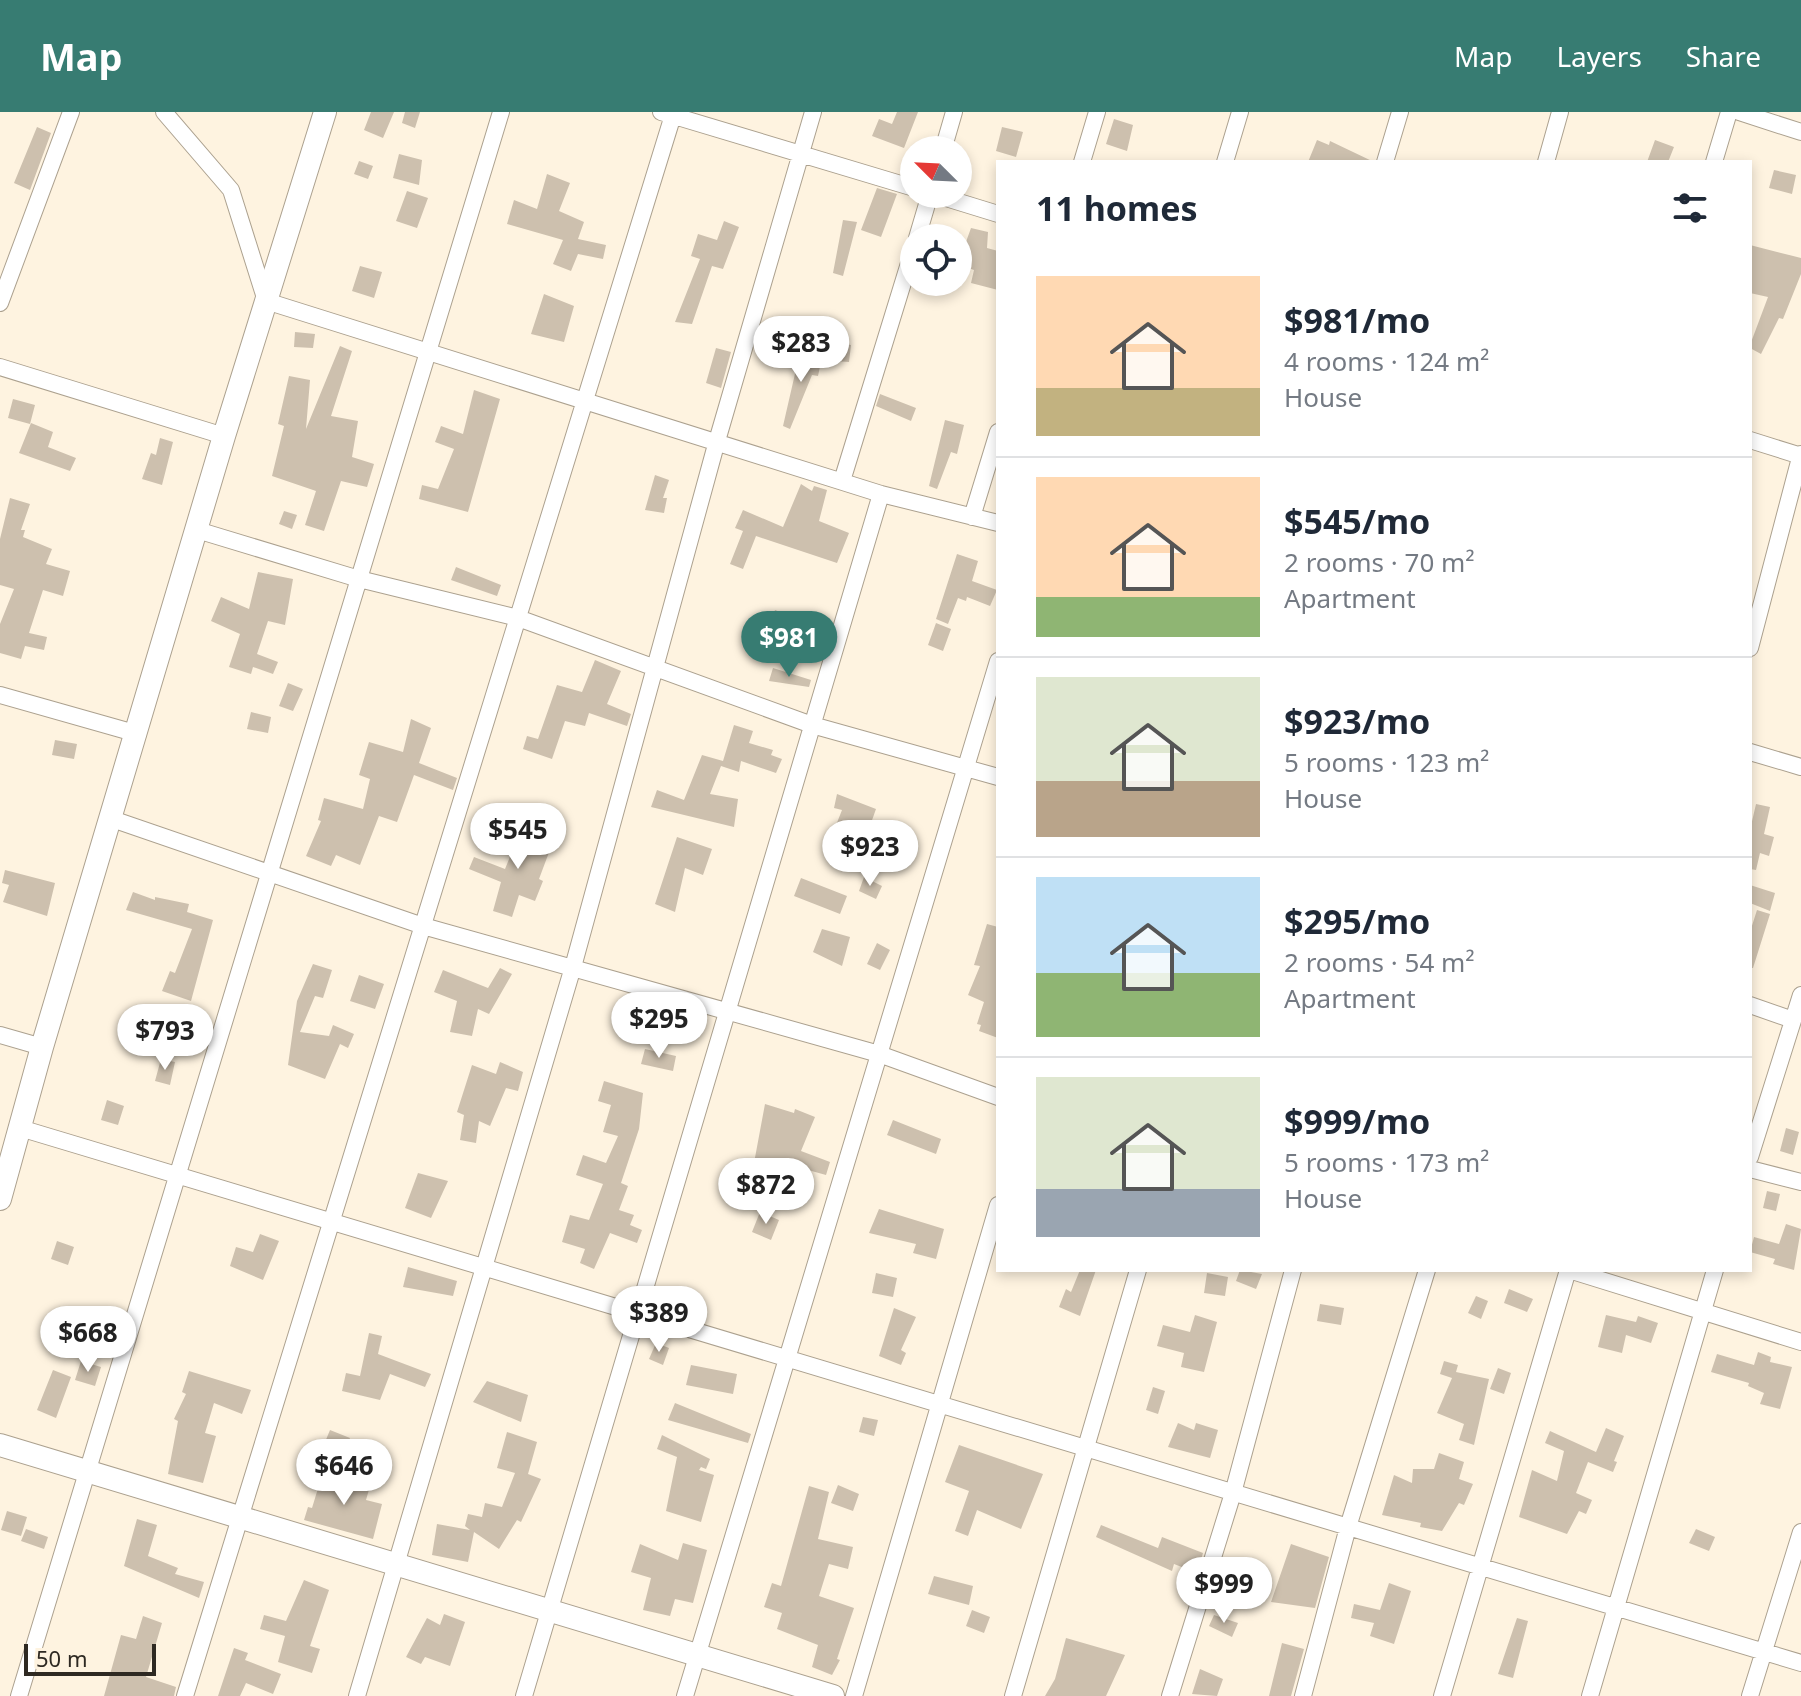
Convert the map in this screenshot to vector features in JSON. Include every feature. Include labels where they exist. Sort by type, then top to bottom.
[{"type":"street","points":[[0,303],[71,112]]},
{"type":"street","points":[[164,112],[231,190],[266,301]]},
{"type":"street","points":[[1,1190],[224,436],[325,112]]},
{"type":"street","points":[[19,1696],[501,112]]},
{"type":"street","points":[[357,1696],[573,967],[717,441],[813,112]]},
{"type":"street","points":[[947,136],[954,112]]},
{"type":"street","points":[[1083,160],[1097,112]]},
{"type":"street","points":[[1226,160],[1240,112]]},
{"type":"street","points":[[1386,160],[1400,112]]},
{"type":"street","points":[[1547,160],[1560,112]]},
{"type":"street","points":[[1715,160],[1729,112]]},
{"type":"street","points":[[1739,112],[1801,132]]},
{"type":"street","points":[[185,1696],[586,398],[669,113],[900,184]]},
{"type":"street","points":[[972,206],[996,213]]},
{"type":"street","points":[[842,481],[900,292]]},
{"type":"street","points":[[266,301],[428,353],[586,398],[881,494],[996,523]]},
{"type":"street","points":[[0,367],[224,436]]},
{"type":"street","points":[[972,517],[996,439]]},
{"type":"street","points":[[1752,441],[1801,455],[1752,640]]},
{"type":"street","points":[[524,1696],[881,494]]},
{"type":"street","points":[[197,530],[359,579],[518,618],[812,725],[996,776]]},
{"type":"street","points":[[685,1696],[996,668]]},
{"type":"street","points":[[0,695],[138,734]]},
{"type":"street","points":[[1752,753],[1801,767]]},
{"type":"street","points":[[112,819],[423,926],[727,1014],[879,1054],[996,1096]]},
{"type":"street","points":[[1752,1151],[1801,995]]},
{"type":"street","points":[[1752,1006],[1793,1020]]},
{"type":"street","points":[[0,1035],[42,1047]]},
{"type":"street","points":[[20,1128],[1801,1663]]},
{"type":"street","points":[[1752,1170],[1801,1182]]},
{"type":"street","points":[[854,1696],[996,1212]]},
{"type":"street","points":[[1013,1696],[1137,1272]]},
{"type":"street","points":[[1170,1696],[1233,1493],[1292,1272]]},
{"type":"street","points":[[1303,1696],[1348,1527],[1426,1272]]},
{"type":"street","points":[[1442,1696],[1568,1272]]},
{"type":"street","points":[[1575,1272],[1801,1342]]},
{"type":"street","points":[[1590,1696],[1714,1272]]},
{"type":"street","points":[[0,1445],[833,1696]]},
{"type":"street","points":[[1750,1696],[1801,1532]]},
{"type":"building","points":[[371,112],[394,112],[383,138],[364,130]]},
{"type":"building","points":[[405,112],[420,112],[415,128],[402,123]]},
{"type":"building","points":[[897,112],[918,112],[909,136],[900,136],[900,146],[872,136],[879,119],[892,124]]},
{"type":"building","points":[[1114,119],[1133,125],[1127,151],[1106,144]]},
{"type":"building","points":[[37,127],[51,133],[30,190],[14,183]]},
{"type":"building","points":[[1002,127],[1023,132],[1016,157],[996,151]]},
{"type":"building","points":[[1317,140],[1329,145],[1330,141],[1370,160],[1309,160]]},
{"type":"building","points":[[1655,140],[1674,147],[1669,160],[1648,160]]},
{"type":"building","points":[[399,154],[422,160],[419,185],[393,178]]},
{"type":"building","points":[[359,161],[373,166],[368,179],[354,174]]},
{"type":"building","points":[[1774,170],[1796,175],[1792,194],[1769,188]]},
{"type":"building","points":[[547,174],[570,183],[559,211],[584,222],[578,239],[606,245],[603,259],[578,254],[571,271],[553,264],[563,240],[507,224],[514,200],[537,209]]},
{"type":"building","points":[[877,188],[897,194],[881,237],[861,230]]},
{"type":"building","points":[[407,191],[428,198],[417,228],[396,221]]},
{"type":"building","points":[[843,220],[857,222],[843,276],[833,273]]},
{"type":"building","points":[[724,221],[739,227],[723,269],[712,266],[692,324],[675,322],[700,259],[691,256],[698,234],[717,240]]},
{"type":"building","points":[[972,228],[988,232],[987,248],[996,250],[996,289],[972,283]]},
{"type":"building","points":[[1752,246],[1801,258],[1801,274],[1783,319],[1779,318],[1761,354],[1752,349],[1752,340],[1768,297],[1752,293]]},
{"type":"building","points":[[360,266],[382,272],[374,298],[352,291]]},
{"type":"building","points":[[544,294],[574,306],[564,342],[531,334]]},
{"type":"building","points":[[295,332],[315,334],[313,348],[294,347]]},
{"type":"building","points":[[838,343],[851,345],[849,362],[835,361]]},
{"type":"building","points":[[340,346],[352,351],[331,416],[358,421],[352,457],[374,464],[367,487],[341,481],[324,531],[305,525],[316,491],[272,476],[284,426],[278,424],[289,376],[310,380],[306,429]]},
{"type":"building","points":[[716,348],[731,352],[721,388],[706,383]]},
{"type":"building","points":[[800,352],[822,357],[818,376],[812,375],[790,429],[783,426]]},
{"type":"building","points":[[474,390],[500,399],[468,512],[419,499],[422,485],[438,489],[454,449],[435,442],[441,426],[463,434]]},
{"type":"building","points":[[880,394],[916,408],[911,421],[876,406]]},
{"type":"building","points":[[13,399],[35,405],[30,424],[8,418]]},
{"type":"building","points":[[945,420],[964,425],[957,454],[951,452],[937,489],[929,486]]},
{"type":"building","points":[[31,423],[53,432],[48,447],[76,458],[70,471],[19,453]]},
{"type":"building","points":[[160,438],[173,442],[162,485],[142,479],[151,453],[156,455]]},
{"type":"building","points":[[655,475],[669,480],[663,498],[667,498],[664,513],[645,510]]},
{"type":"building","points":[[801,484],[812,491],[814,486],[827,490],[819,521],[849,533],[837,563],[756,536],[743,569],[730,564],[743,531],[735,528],[743,510],[783,527]]},
{"type":"building","points":[[10,498],[30,504],[21,530],[25,530],[23,537],[52,549],[46,564],[70,571],[63,596],[43,590],[29,633],[47,637],[44,650],[25,646],[21,659],[0,653],[0,624],[14,589],[0,585],[0,539]]},
{"type":"building","points":[[284,511],[297,515],[292,529],[279,524]]},
{"type":"building","points":[[957,554],[978,561],[972,581],[996,590],[990,606],[967,597],[966,601],[958,598],[948,624],[936,619]]},
{"type":"building","points":[[456,567],[501,585],[497,596],[451,580]]},
{"type":"building","points":[[258,572],[293,579],[285,625],[268,621],[257,654],[278,662],[273,674],[253,667],[251,674],[229,667],[240,634],[211,621],[221,597],[249,609]]},
{"type":"building","points":[[775,610],[801,620],[796,633],[770,623]]},
{"type":"building","points":[[936,623],[951,629],[943,651],[928,645]]},
{"type":"building","points":[[595,660],[621,671],[607,704],[631,714],[627,726],[589,713],[585,726],[565,721],[552,759],[523,749],[527,736],[538,739],[557,685],[582,692]]},
{"type":"building","points":[[773,668],[811,680],[809,687],[769,681]]},
{"type":"building","points":[[288,683],[303,689],[293,711],[279,706]]},
{"type":"building","points":[[251,712],[271,717],[268,733],[247,729]]},
{"type":"building","points":[[411,719],[431,728],[419,763],[457,778],[453,790],[414,775],[397,822],[379,816],[360,865],[336,855],[331,866],[306,856],[321,821],[318,820],[324,798],[363,809],[370,779],[359,775],[369,742],[403,752]]},
{"type":"building","points":[[734,725],[753,731],[749,743],[773,750],[771,755],[782,759],[776,773],[741,761],[739,772],[721,766],[710,794],[738,799],[734,827],[651,807],[657,790],[684,800],[702,755],[723,761]]},
{"type":"building","points":[[55,740],[77,744],[74,759],[52,755]]},
{"type":"building","points":[[837,794],[876,809],[860,854],[829,843],[842,810],[834,808]]},
{"type":"building","points":[[1756,804],[1770,807],[1764,834],[1774,837],[1769,856],[1760,853],[1756,870],[1752,869],[1752,821]]},
{"type":"building","points":[[522,827],[554,839],[539,879],[543,881],[535,901],[519,895],[512,917],[493,911],[501,882],[469,869],[474,857],[505,869]]},
{"type":"building","points":[[677,837],[712,849],[703,875],[685,868],[675,912],[655,904]]},
{"type":"building","points":[[5,870],[55,883],[47,916],[3,902],[9,885],[2,883]]},
{"type":"building","points":[[864,877],[882,886],[876,899],[859,891]]},
{"type":"building","points":[[801,878],[847,896],[840,914],[794,896]]},
{"type":"building","points":[[1752,886],[1775,893],[1770,911],[1752,904]]},
{"type":"building","points":[[133,892],[155,900],[155,897],[189,904],[187,912],[213,920],[191,1001],[162,991],[170,971],[175,973],[192,929],[126,910]]},
{"type":"building","points":[[1757,910],[1770,914],[1753,968],[1752,968],[1752,926]]},
{"type":"building","points":[[987,924],[996,926],[996,1037],[979,1031],[981,1025],[977,1024],[984,1002],[968,995],[980,966],[974,965]]},
{"type":"building","points":[[822,929],[850,937],[842,966],[813,952]]},
{"type":"building","points":[[877,943],[890,950],[880,970],[867,964]]},
{"type":"building","points":[[313,964],[332,970],[323,998],[315,996],[300,1032],[329,1036],[333,1025],[354,1034],[348,1048],[340,1044],[325,1079],[288,1065],[297,1001]]},
{"type":"building","points":[[500,968],[512,974],[489,1014],[478,1009],[472,1036],[450,1032],[457,1001],[434,992],[443,970],[488,988]]},
{"type":"building","points":[[359,975],[384,984],[375,1009],[350,1001]]},
{"type":"building","points":[[645,1049],[676,1056],[673,1071],[641,1064]]},
{"type":"building","points":[[161,1059],[175,1062],[170,1085],[155,1081]]},
{"type":"building","points":[[500,1062],[523,1072],[518,1091],[506,1088],[490,1126],[479,1121],[476,1143],[460,1140],[464,1115],[457,1112],[472,1065],[496,1074]]},
{"type":"building","points":[[604,1081],[643,1093],[639,1129],[621,1183],[628,1186],[619,1210],[634,1215],[630,1225],[642,1230],[637,1243],[610,1233],[594,1269],[580,1263],[585,1249],[562,1242],[570,1215],[589,1220],[603,1184],[576,1175],[583,1155],[606,1163],[618,1136],[603,1132],[611,1105],[598,1101]]},
{"type":"building","points":[[107,1100],[124,1106],[118,1125],[101,1120]]},
{"type":"building","points":[[765,1104],[794,1113],[795,1109],[815,1117],[801,1151],[830,1162],[826,1175],[808,1170],[800,1186],[754,1163]]},
{"type":"building","points":[[893,1120],[941,1139],[936,1154],[887,1135]]},
{"type":"building","points":[[1786,1128],[1799,1132],[1793,1155],[1780,1151]]},
{"type":"building","points":[[418,1173],[448,1181],[431,1218],[405,1208]]},
{"type":"building","points":[[1767,1191],[1780,1194],[1776,1211],[1763,1208]]},
{"type":"building","points":[[879,1209],[944,1229],[936,1259],[913,1253],[916,1244],[869,1233]]},
{"type":"building","points":[[760,1212],[779,1220],[771,1240],[752,1232]]},
{"type":"building","points":[[1786,1224],[1801,1229],[1794,1270],[1773,1264],[1775,1259],[1752,1253],[1754,1237],[1779,1244]]},
{"type":"building","points":[[260,1234],[279,1241],[263,1280],[230,1266],[236,1247],[253,1252]]},
{"type":"building","points":[[57,1241],[74,1247],[68,1265],[51,1259]]},
{"type":"building","points":[[408,1267],[457,1281],[453,1296],[403,1287]]},
{"type":"building","points":[[1079,1272],[1095,1272],[1080,1316],[1059,1307],[1066,1289],[1071,1292]]},
{"type":"building","points":[[1239,1272],[1262,1274],[1256,1289],[1236,1281]]},
{"type":"building","points":[[876,1273],[897,1278],[893,1297],[872,1293]]},
{"type":"building","points":[[1207,1273],[1228,1277],[1225,1296],[1204,1293]]},
{"type":"building","points":[[1509,1289],[1533,1299],[1527,1312],[1504,1303]]},
{"type":"building","points":[[1476,1296],[1488,1301],[1481,1319],[1468,1313]]},
{"type":"building","points":[[1320,1304],[1344,1308],[1341,1325],[1317,1321]]},
{"type":"building","points":[[894,1308],[916,1317],[901,1350],[906,1353],[901,1365],[879,1356]]},
{"type":"building","points":[[1195,1315],[1217,1322],[1204,1372],[1181,1367],[1184,1353],[1157,1346],[1163,1325],[1190,1332]]},
{"type":"building","points":[[1606,1315],[1636,1322],[1638,1316],[1658,1323],[1651,1343],[1626,1335],[1622,1353],[1598,1347]]},
{"type":"building","points":[[369,1333],[382,1336],[378,1354],[431,1374],[425,1387],[390,1374],[380,1400],[342,1391],[346,1373],[360,1376]]},
{"type":"building","points":[[656,1343],[669,1348],[663,1365],[649,1359]]},
{"type":"building","points":[[1758,1352],[1771,1357],[1770,1362],[1792,1367],[1780,1409],[1760,1404],[1764,1393],[1748,1386],[1749,1383],[1711,1372],[1717,1354],[1754,1365]]},
{"type":"building","points":[[81,1361],[101,1367],[95,1386],[75,1380]]},
{"type":"building","points":[[1444,1361],[1458,1365],[1456,1372],[1489,1379],[1474,1445],[1459,1440],[1464,1424],[1437,1413],[1452,1378],[1440,1374]]},
{"type":"building","points":[[691,1365],[737,1374],[733,1394],[686,1385]]},
{"type":"building","points":[[1498,1368],[1511,1373],[1504,1394],[1490,1389]]},
{"type":"building","points":[[53,1370],[71,1377],[56,1418],[37,1410]]},
{"type":"building","points":[[189,1371],[251,1390],[242,1414],[214,1403],[205,1433],[216,1436],[203,1483],[168,1474],[178,1421],[174,1419],[186,1394],[182,1392]]},
{"type":"building","points":[[487,1381],[528,1395],[521,1422],[473,1402]]},
{"type":"building","points":[[1153,1387],[1165,1391],[1158,1414],[1146,1410]]},
{"type":"building","points":[[675,1403],[751,1434],[748,1443],[668,1420]]},
{"type":"building","points":[[863,1417],[878,1420],[874,1436],[859,1432]]},
{"type":"building","points":[[1178,1423],[1194,1430],[1196,1423],[1218,1430],[1210,1458],[1168,1447]]},
{"type":"building","points":[[1606,1428],[1624,1436],[1614,1461],[1617,1462],[1613,1472],[1588,1462],[1576,1493],[1592,1500],[1586,1514],[1579,1511],[1567,1534],[1519,1517],[1532,1470],[1557,1481],[1564,1451],[1545,1443],[1550,1431],[1596,1452]]},
{"type":"building","points":[[330,1430],[350,1438],[338,1467],[318,1459]]},
{"type":"building","points":[[507,1432],[537,1442],[528,1474],[541,1479],[521,1522],[517,1520],[499,1549],[474,1532],[468,1562],[432,1555],[437,1524],[470,1530],[465,1526],[468,1514],[482,1517],[485,1503],[502,1507],[515,1473],[497,1468]]},
{"type":"building","points":[[662,1435],[710,1459],[706,1469],[701,1467],[699,1470],[714,1475],[701,1522],[666,1511],[677,1457],[657,1449]]},
{"type":"building","points":[[959,1445],[1043,1474],[1021,1529],[977,1510],[968,1536],[955,1531],[969,1491],[945,1482]]},
{"type":"building","points":[[1439,1453],[1464,1462],[1459,1479],[1473,1484],[1464,1505],[1459,1503],[1442,1531],[1382,1515],[1394,1475],[1412,1483],[1413,1469],[1434,1469]]},
{"type":"building","points":[[323,1472],[370,1486],[366,1500],[382,1504],[373,1539],[304,1520],[308,1507],[312,1508]]},
{"type":"building","points":[[838,1485],[859,1494],[853,1511],[831,1503]]},
{"type":"building","points":[[809,1486],[829,1492],[818,1539],[853,1547],[848,1569],[829,1564],[819,1596],[854,1608],[837,1659],[840,1660],[832,1675],[812,1667],[818,1645],[777,1629],[782,1613],[764,1607],[772,1583],[781,1586]]},
{"type":"building","points":[[7,1511],[27,1517],[21,1536],[1,1530]]},
{"type":"building","points":[[137,1519],[157,1525],[148,1556],[178,1568],[175,1574],[204,1582],[199,1598],[124,1566]]},
{"type":"building","points":[[1101,1525],[1158,1548],[1162,1537],[1203,1553],[1197,1573],[1174,1564],[1172,1571],[1096,1537]]},
{"type":"building","points":[[26,1529],[48,1537],[44,1549],[21,1541]]},
{"type":"building","points":[[1696,1529],[1715,1537],[1709,1551],[1689,1543]]},
{"type":"building","points":[[683,1543],[707,1550],[693,1603],[675,1599],[670,1616],[643,1610],[651,1578],[631,1572],[640,1544],[678,1560]]},
{"type":"building","points":[[1291,1544],[1329,1557],[1315,1608],[1271,1602]]},
{"type":"building","points":[[934,1576],[973,1586],[969,1605],[928,1594]]},
{"type":"building","points":[[304,1580],[329,1590],[310,1646],[320,1649],[312,1673],[278,1662],[285,1636],[260,1629],[264,1615],[286,1621]]},
{"type":"building","points":[[1389,1583],[1411,1591],[1394,1644],[1370,1636],[1374,1623],[1351,1618],[1354,1604],[1380,1610]]},
{"type":"building","points":[[972,1610],[990,1617],[984,1633],[966,1626]]},
{"type":"building","points":[[444,1614],[465,1622],[450,1666],[425,1657],[421,1664],[406,1657],[427,1618],[440,1625]]},
{"type":"building","points":[[1214,1615],[1238,1623],[1232,1637],[1209,1626]]},
{"type":"building","points":[[143,1616],[162,1623],[146,1677],[176,1687],[174,1696],[104,1696],[121,1635],[136,1639]]},
{"type":"building","points":[[1517,1618],[1528,1621],[1513,1678],[1498,1674]]},
{"type":"building","points":[[1066,1638],[1125,1655],[1106,1696],[1045,1696],[1055,1679]]},
{"type":"building","points":[[1282,1643],[1304,1649],[1291,1696],[1269,1696]]},
{"type":"building","points":[[234,1648],[248,1653],[245,1660],[281,1674],[273,1694],[246,1683],[240,1696],[218,1696]]},
{"type":"building","points":[[1200,1669],[1223,1679],[1217,1696],[1192,1694]]}]
